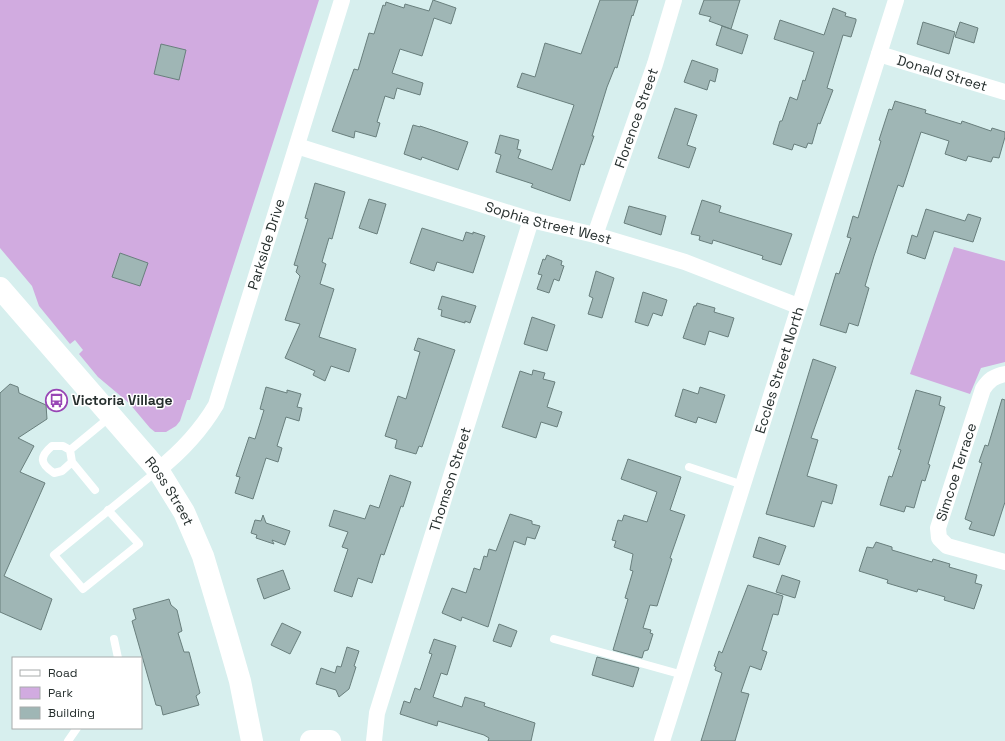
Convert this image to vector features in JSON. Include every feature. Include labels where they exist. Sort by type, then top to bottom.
[{"type":"main road","name":"Ross Street","points":[[0,288],[158,470],[184,512],[202,556],[240,681],[252,741]]},
{"type":"main road","points":[[311,741],[330,741]]},
{"type":"street","name":"Parkside Drive","points":[[158,470],[179,454],[202,428],[216,405],[342,0]]},
{"type":"street","name":"Florence Street","points":[[595,235],[655,64],[674,0]]},
{"type":"street","name":"Eccles Street North","points":[[662,741],[798,306],[896,0]]},
{"type":"street","name":"Donald Street","points":[[879,54],[1005,92]]},
{"type":"street","name":"Sophia Street West","points":[[297,146],[531,220],[595,235],[685,262],[798,306]]},
{"type":"street","name":"Thomson Street","points":[[374,741],[377,713],[531,220]]},
{"type":"street","name":"Simcoe Terrace","points":[[1005,374],[996,376],[988,381],[983,389],[938,528],[939,538],[947,546],[1005,562]]},
{"type":"lane","points":[[70,450],[110,416]]},
{"type":"lane","points":[[70,450],[63,446],[52,446],[44,452],[42,461],[46,468],[54,473],[62,471],[72,462]]},
{"type":"lane","points":[[70,450],[72,462],[95,490]]},
{"type":"lane","points":[[689,467],[742,485]]},
{"type":"lane","points":[[108,510],[139,544],[83,589],[54,555],[108,510],[158,470]]},
{"type":"lane","points":[[554,639],[683,675]]},
{"type":"lane","points":[[114,640],[118,657]]},
{"type":"lane","points":[[68,741],[76,729]]},
{"type":"green space","points":[[0,0],[319,0],[190,400],[187,400],[180,421],[176,426],[166,432],[155,432],[150,428],[129,403],[98,377],[79,354],[83,350],[75,340],[70,344],[39,306],[32,286],[0,248]]},
{"type":"green space","points":[[954,247],[1005,261],[1005,362],[981,368],[970,394],[910,374]]},
{"type":"building","points":[[433,0],[456,8],[451,24],[434,18],[422,56],[400,49],[392,73],[423,83],[420,95],[397,88],[394,99],[385,96],[377,122],[380,123],[376,137],[355,131],[354,138],[332,131],[354,69],[358,70],[369,33],[374,34],[383,5],[385,6],[386,2],[404,8],[405,4],[429,11]]},
{"type":"building","points":[[600,0],[638,0],[633,16],[632,15],[617,68],[615,67],[607,87],[592,136],[594,136],[584,165],[581,164],[570,201],[531,187],[533,184],[496,172],[501,155],[495,153],[500,135],[519,140],[517,149],[521,150],[518,158],[552,170],[574,105],[517,87],[522,73],[535,77],[545,43],[581,54]]},
{"type":"building","points":[[704,0],[740,0],[731,29],[709,21],[711,17],[699,14]]},
{"type":"building","points":[[833,8],[846,13],[845,16],[856,19],[856,21],[851,37],[843,35],[827,88],[833,90],[820,124],[818,123],[812,144],[808,143],[806,148],[794,144],[792,150],[773,144],[780,121],[782,121],[790,97],[797,100],[814,52],[774,39],[780,20],[824,35]]},
{"type":"building","points":[[923,22],[955,32],[949,54],[917,44]]},
{"type":"building","points":[[960,22],[978,28],[974,43],[955,37]]},
{"type":"building","points":[[722,26],[748,35],[742,54],[716,45]]},
{"type":"building","points":[[161,44],[186,50],[179,80],[154,74]]},
{"type":"building","points":[[692,60],[718,69],[715,82],[710,80],[707,90],[684,82]]},
{"type":"building","points":[[895,101],[926,110],[925,113],[961,124],[962,121],[991,131],[992,128],[1005,132],[1005,137],[999,158],[993,157],[991,162],[968,156],[966,161],[945,154],[949,141],[921,132],[903,187],[898,185],[874,256],[865,286],[869,288],[858,326],[849,323],[846,333],[820,325],[836,273],[839,274],[851,238],[847,237],[853,216],[858,218],[881,141],[879,140],[889,109],[892,110]]},
{"type":"building","points":[[675,108],[697,115],[687,145],[696,148],[689,168],[658,158]]},
{"type":"building","points":[[413,125],[468,142],[458,170],[422,157],[421,160],[404,154]]},
{"type":"building","points":[[315,183],[345,192],[332,239],[329,238],[322,262],[326,264],[320,284],[334,289],[319,337],[356,349],[349,372],[331,366],[325,381],[313,375],[315,371],[285,358],[300,324],[285,320],[300,276],[296,272],[298,266],[294,265],[308,219],[305,218]]},
{"type":"building","points":[[369,199],[386,204],[377,234],[359,228]]},
{"type":"building","points":[[702,200],[721,206],[719,212],[792,234],[781,265],[762,259],[763,256],[713,240],[712,244],[699,240],[700,236],[691,234]]},
{"type":"building","points":[[629,206],[666,216],[661,235],[624,223]]},
{"type":"building","points":[[926,209],[965,221],[968,214],[981,218],[973,242],[934,231],[925,259],[907,253],[912,235],[917,237]]},
{"type":"building","points":[[422,228],[463,241],[466,232],[473,234],[473,232],[485,236],[473,273],[437,262],[434,271],[410,263]]},
{"type":"building","points":[[120,253],[148,263],[140,286],[112,277]]},
{"type":"building","points":[[547,255],[562,261],[561,265],[564,266],[559,281],[554,279],[549,293],[537,289],[542,275],[538,274],[543,259],[545,260]]},
{"type":"building","points":[[596,271],[614,278],[602,318],[588,314],[593,298],[589,296]]},
{"type":"building","points":[[643,292],[667,300],[662,316],[653,313],[648,326],[635,322]]},
{"type":"building","points":[[442,296],[476,306],[470,323],[441,316],[442,310],[438,309]]},
{"type":"building","points":[[697,303],[715,308],[714,312],[734,318],[728,337],[709,331],[705,345],[683,338],[694,306],[696,306]]},
{"type":"building","points":[[532,317],[555,325],[547,351],[524,344]]},
{"type":"building","points":[[418,338],[455,350],[422,447],[419,446],[416,454],[395,448],[397,440],[385,436],[398,396],[406,399],[420,352],[414,350]]},
{"type":"building","points":[[813,359],[836,367],[811,438],[818,440],[807,476],[837,485],[832,504],[822,501],[814,527],[766,514]]},
{"type":"building","points":[[533,370],[545,373],[543,379],[555,382],[547,407],[562,412],[557,427],[541,422],[536,438],[502,427],[520,371],[532,375]]},
{"type":"building","points":[[10,384],[18,387],[19,393],[46,405],[47,419],[18,438],[34,446],[20,472],[45,483],[4,576],[52,599],[41,630],[0,612],[0,393]]},
{"type":"building","points":[[266,387],[287,393],[287,390],[301,394],[297,407],[302,408],[299,421],[286,417],[277,446],[282,448],[278,462],[266,458],[253,499],[235,493],[240,477],[236,476],[249,437],[255,439],[264,410],[260,409]]},
{"type":"building","points":[[700,387],[725,395],[716,423],[698,417],[696,423],[675,416],[683,389],[698,394]]},
{"type":"building","points":[[916,390],[941,397],[939,405],[945,407],[928,464],[930,465],[925,481],[922,480],[914,508],[906,506],[904,512],[880,505],[889,476],[892,477],[901,450],[898,449]]},
{"type":"building","points":[[1002,399],[1005,400],[1005,502],[994,536],[969,529],[972,522],[965,519],[982,463],[979,462],[985,445],[988,446]]},
{"type":"building","points":[[628,459],[681,477],[670,510],[685,515],[670,558],[672,559],[657,606],[650,605],[643,628],[651,630],[650,633],[653,634],[648,650],[644,651],[642,658],[613,650],[628,599],[625,598],[633,571],[630,570],[633,554],[614,547],[616,541],[612,540],[618,520],[622,521],[624,515],[647,522],[657,492],[621,479]]},
{"type":"building","points":[[390,475],[411,482],[384,555],[381,554],[372,583],[358,578],[352,597],[334,591],[348,549],[342,547],[348,532],[329,526],[334,510],[365,519],[370,505],[379,508]]},
{"type":"building","points":[[510,514],[532,521],[532,524],[540,526],[535,539],[527,537],[525,545],[514,541],[488,627],[462,617],[461,621],[442,613],[452,588],[466,593],[474,568],[480,570],[484,556],[487,557],[489,549],[496,551]]},
{"type":"building","points":[[263,515],[266,523],[290,531],[285,545],[272,540],[274,544],[256,538],[257,535],[251,533],[255,520],[261,521]]},
{"type":"building","points":[[759,537],[786,546],[779,565],[753,557]]},
{"type":"building","points":[[876,542],[892,547],[892,550],[932,562],[933,559],[950,564],[949,567],[977,575],[975,583],[982,585],[974,609],[944,600],[945,597],[918,589],[917,592],[887,583],[888,580],[859,571],[867,547],[873,548]]},
{"type":"building","points":[[283,570],[290,589],[264,599],[257,579]]},
{"type":"building","points":[[782,575],[800,581],[795,598],[776,592]]},
{"type":"building","points":[[748,585],[783,596],[778,615],[773,614],[762,650],[767,652],[761,670],[750,666],[741,692],[749,694],[735,741],[701,741],[722,673],[715,670],[716,667],[714,666],[719,651],[722,653]]},
{"type":"building","points":[[169,599],[171,605],[177,610],[182,631],[178,633],[184,652],[189,652],[200,693],[196,696],[199,705],[163,715],[161,706],[156,705],[132,621],[136,619],[133,609]]},
{"type":"building","points":[[282,623],[301,632],[290,654],[271,645]]},
{"type":"building","points":[[499,624],[517,631],[511,647],[493,641]]},
{"type":"building","points":[[434,639],[456,646],[447,675],[441,673],[433,697],[462,707],[465,697],[485,703],[484,706],[535,723],[531,741],[488,741],[489,738],[484,735],[438,721],[437,726],[400,714],[404,701],[410,703],[415,688],[420,690],[432,654],[429,653]]},
{"type":"building","points":[[347,647],[359,651],[349,689],[339,697],[336,690],[316,684],[321,668],[335,673],[337,666],[341,667]]},
{"type":"building","points":[[597,657],[639,668],[633,687],[592,675]]},
{"type":"place","name":"Victoria Village","points":[[57,400]]}]
